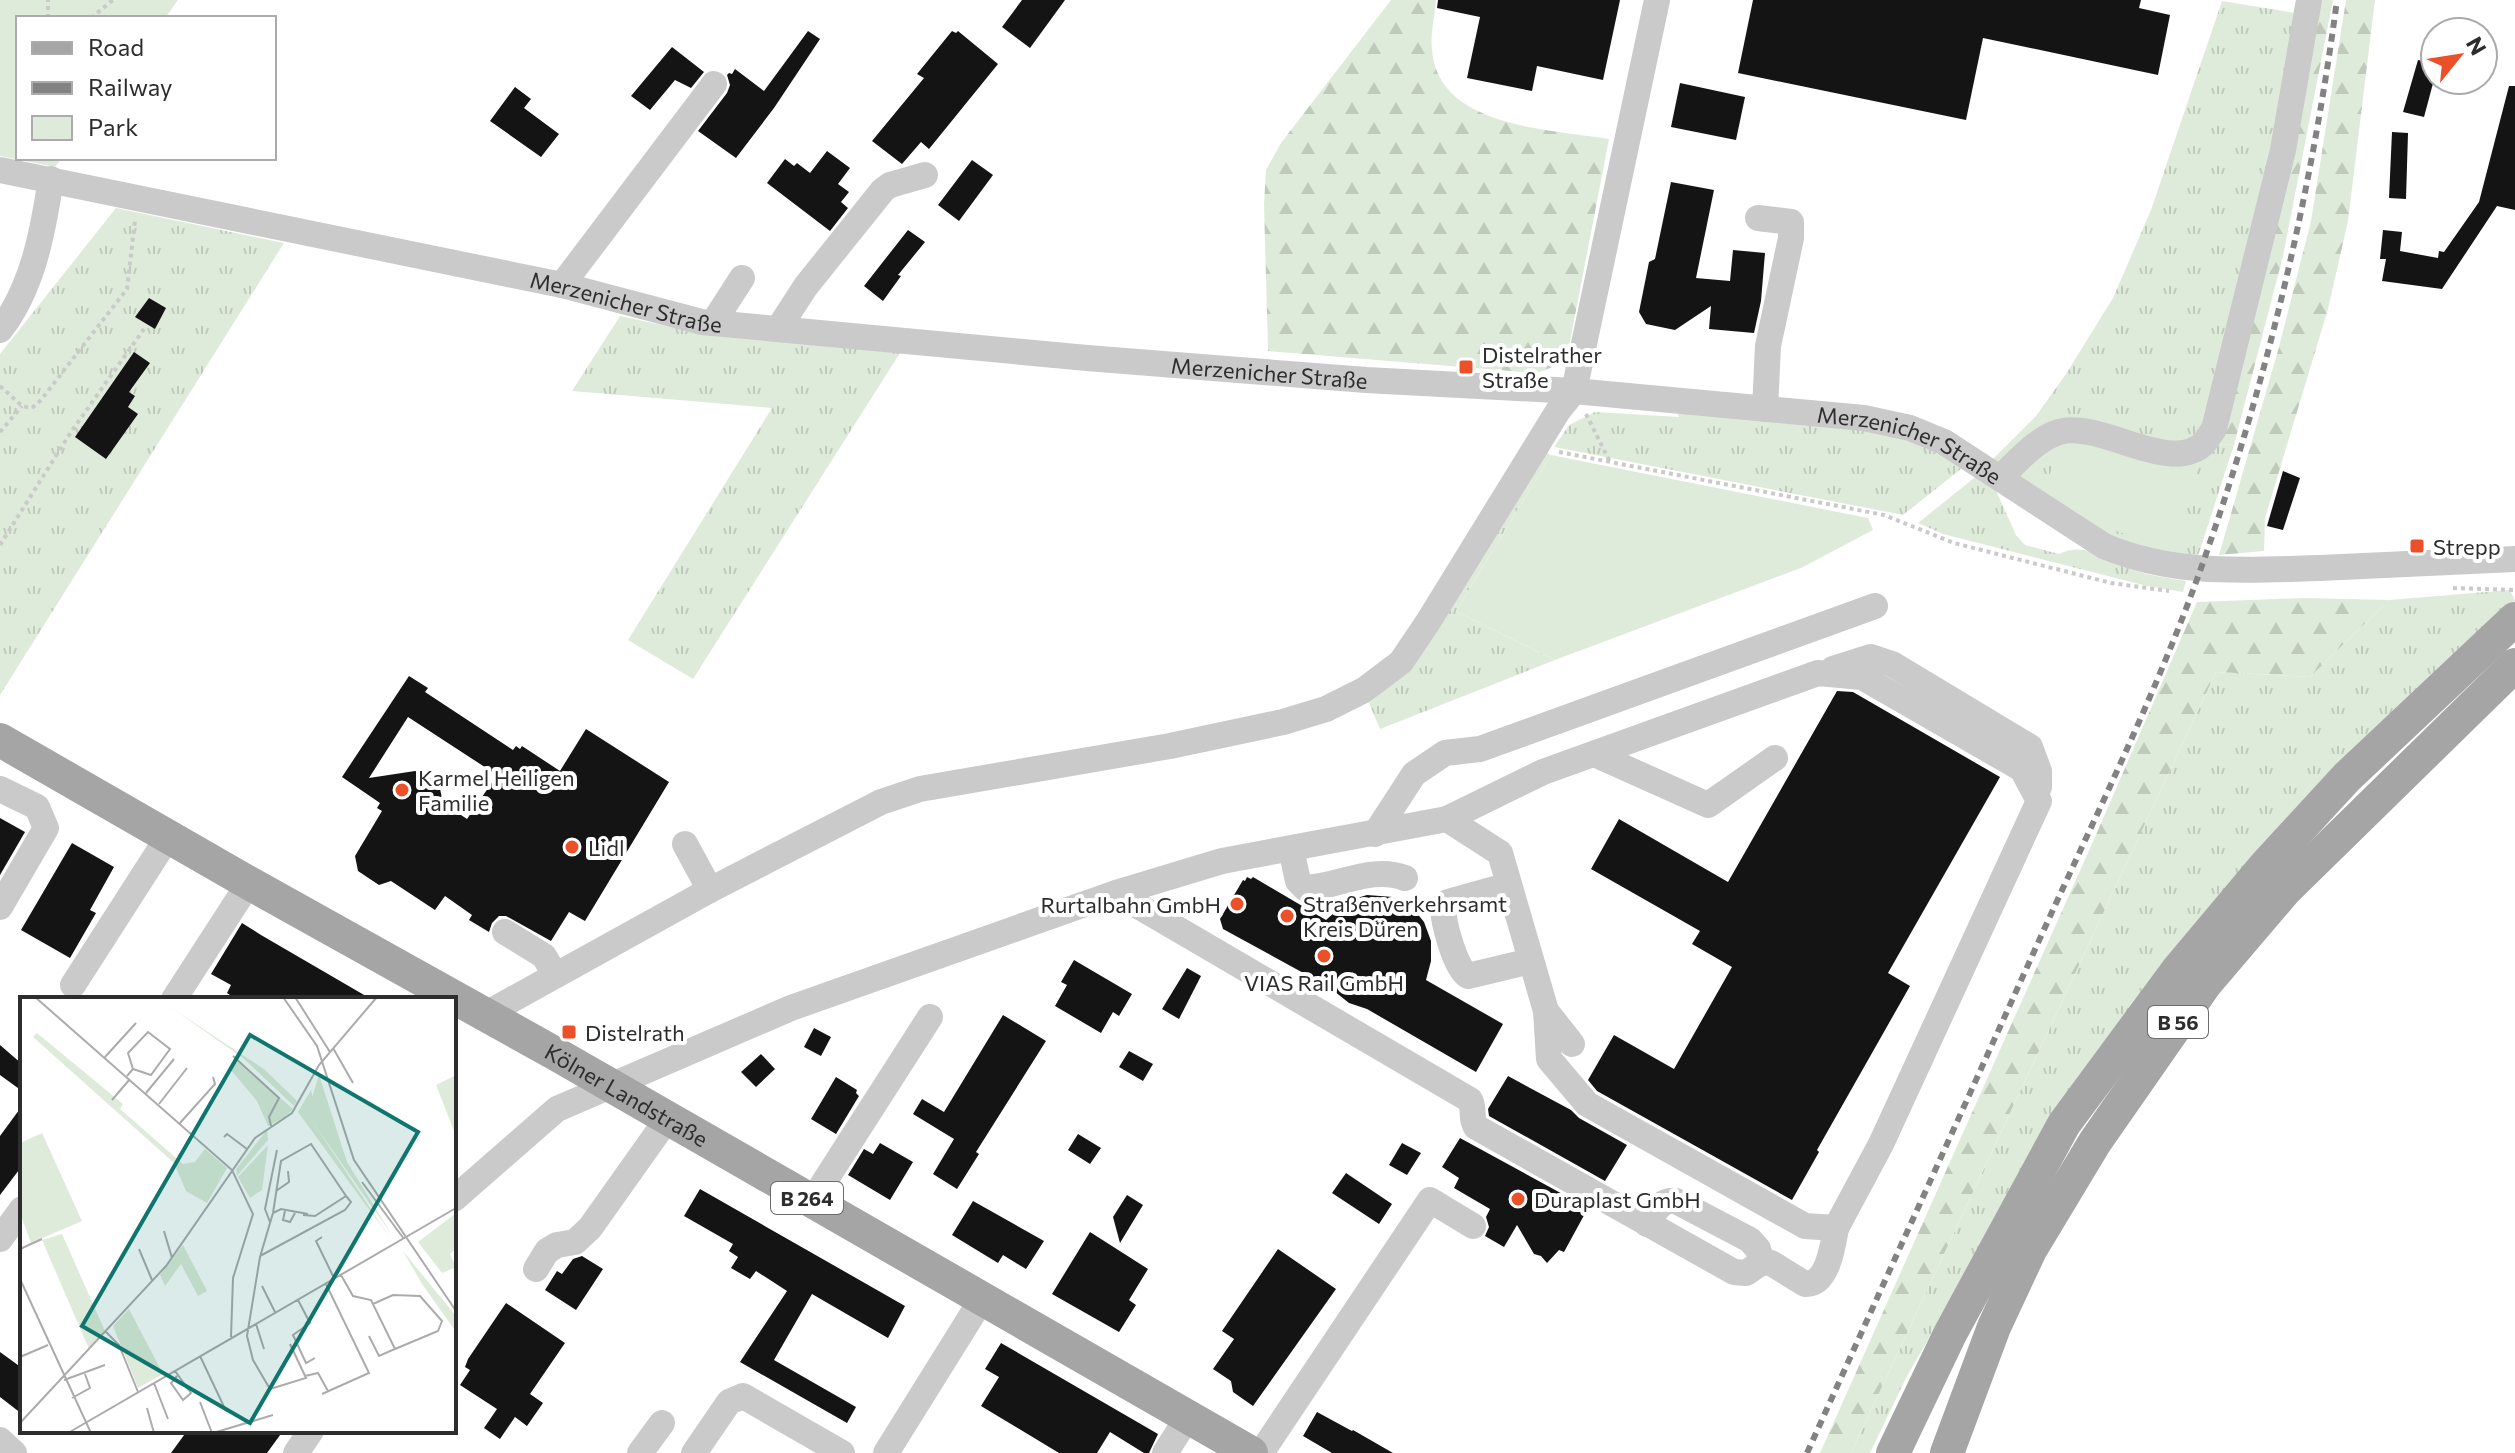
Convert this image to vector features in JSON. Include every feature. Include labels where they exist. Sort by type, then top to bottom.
[{"type":"main road","name":"B 56","points":[[1893,1453],[1950,1334],[2064,1124],[2177,971],[2266,865],[2347,777],[2515,619]]},
{"type":"main road","name":"B 56","points":[[1947,1453],[1994,1327],[2030,1250],[2095,1142],[2205,984],[2286,889],[2515,665]]},
{"type":"main road","name":"Kölner Landstraße","points":[[0,740],[455,997]]},
{"type":"main road","name":"Kölner Landstraße","points":[[456,997],[1251,1453]]},
{"type":"street","points":[[486,1014],[710,890],[881,802],[920,789],[1170,746],[1283,722],[1326,709],[1364,690],[1401,662],[1535,447],[1574,391],[1657,0]]},
{"type":"street","points":[[2000,478],[2032,448],[2058,432],[2083,430],[2137,446],[2176,453],[2191,451],[2203,444],[2214,429],[2283,150],[2309,0]]},
{"type":"street","points":[[562,285],[714,84]]},
{"type":"street","name":"Merzenicher Straße","points":[[0,170],[562,285],[713,323],[1165,364],[1366,380],[1574,391],[1864,418],[1910,428],[1944,442],[2104,546],[2127,556],[2167,566],[2265,570],[2515,559]]},
{"type":"street","points":[[778,329],[806,286],[883,190],[925,175]]},
{"type":"street","points":[[0,330],[14,312],[31,267],[44,224],[51,179]]},
{"type":"street","points":[[1758,218],[1791,222],[1791,238],[1768,346],[1765,409]]},
{"type":"street","points":[[713,323],[742,278]]},
{"type":"street","points":[[1375,834],[1414,774],[1445,753],[1480,749],[1875,606]]},
{"type":"street","points":[[456,1197],[557,1109],[791,1008],[1116,893],[1222,861],[1447,819],[1522,782],[1818,673],[1862,677],[2022,769],[2039,801],[1881,1144],[1836,1228],[1829,1261],[1816,1282],[1811,1284],[1805,1284],[1771,1263],[1762,1262],[1746,1273],[1734,1272],[1647,1224],[1476,1127],[1470,1100],[1116,893]]},
{"type":"street","points":[[1594,754],[1708,805],[1775,758]]},
{"type":"street","points":[[37,807],[59,774]]},
{"type":"street","points":[[0,789],[37,807],[46,828],[0,907]]},
{"type":"street","points":[[1447,819],[1500,853],[1546,1011],[1549,1059],[1587,1104],[1805,1226],[1836,1228]]},
{"type":"street","points":[[73,985],[168,837]]},
{"type":"street","points":[[685,844],[710,890]]},
{"type":"street","points":[[1291,849],[1298,881],[1305,888],[1374,874],[1387,873],[1405,878]]},
{"type":"street","points":[[175,997],[249,883]]},
{"type":"street","points":[[1509,885],[1443,906],[1454,950],[1460,969],[1468,976],[1531,961]]},
{"type":"street","points":[[505,932],[544,956],[555,975]]},
{"type":"street","points":[[1546,1011],[1572,1044]]},
{"type":"street","points":[[812,1201],[930,1017]]},
{"type":"street","points":[[536,1269],[547,1251],[557,1245],[575,1242],[590,1228],[668,1118]]},
{"type":"street","points":[[1261,1453],[1430,1200],[1473,1226]]},
{"type":"street","points":[[1647,1224],[1659,1205],[1668,1200],[1676,1201],[1750,1240],[1758,1249],[1762,1262]]},
{"type":"street","points":[[0,1239],[20,1212]]},
{"type":"street","points":[[886,1453],[982,1299]]},
{"type":"street","points":[[694,1453],[729,1402],[743,1396],[842,1453]]},
{"type":"street","points":[[1165,1453],[1188,1417]]},
{"type":"street","points":[[640,1453],[662,1423]]},
{"type":"street","points":[[296,1453],[310,1433]]},
{"type":"street","points":[[0,1440],[14,1453]]},
{"type":"path","points":[[93,16],[113,0]]},
{"type":"path","points":[[0,386],[22,406],[32,408],[127,289],[138,197]]},
{"type":"path","points":[[0,545],[71,432],[144,329]]},
{"type":"path","points":[[1574,391],[1610,462]]},
{"type":"path","points":[[0,432],[22,406]]},
{"type":"path","points":[[1535,447],[1884,515],[1968,547],[2111,583],[2170,591]]},
{"type":"path","points":[[2439,588],[2515,590]]},
{"type":"green space","points":[[0,0],[178,0],[166,16],[16,16],[16,159],[0,156]]},
{"type":"green space","points":[[1391,0],[1436,0],[1432,49],[1439,75],[1454,95],[1475,110],[1529,127],[1609,139],[1568,352],[1550,368],[1535,373],[1268,351],[1266,170],[1281,143]]},
{"type":"green space","points":[[2316,0],[2333,0],[2283,256],[2234,445],[2213,443]]},
{"type":"green space","points":[[2346,0],[2375,0],[2348,221],[2328,309],[2265,518],[2264,551],[2219,555],[2279,347],[2311,221]]},
{"type":"green space","points":[[2222,1],[2302,14],[2198,461],[2213,443],[2234,445],[2197,559],[2114,539],[1993,459],[2036,416],[2113,298],[2151,210]]},
{"type":"green space","points":[[20,160],[60,160],[55,167]]},
{"type":"green space","points":[[116,208],[284,243],[0,695],[0,354]]},
{"type":"green space","points":[[620,316],[708,335],[900,353],[693,679],[628,640],[772,408],[572,391]]},
{"type":"green space","points":[[1677,411],[1887,432],[1966,465],[1903,515],[1554,447],[1569,425],[1595,412],[1679,417]]},
{"type":"green space","points":[[2064,439],[2199,461],[2177,551],[2107,528],[2045,486]]},
{"type":"green space","points":[[1545,452],[1551,455],[1456,611],[1555,660],[1380,729],[1369,703],[1404,673]]},
{"type":"green space","points":[[1551,455],[1868,518],[1873,530],[1801,568],[1555,660],[1456,611]]},
{"type":"green space","points":[[1979,474],[1993,484],[2016,535],[2025,545],[2059,554],[2078,550],[2095,553],[2137,571],[2186,581],[2183,592],[2147,586],[1943,534],[1918,523]]},
{"type":"green space","points":[[2510,590],[2515,601],[2423,686],[1959,1286],[1906,1378],[1870,1453],[1851,1453],[2216,672],[2310,677],[2389,600]]},
{"type":"green space","points":[[2304,598],[2389,600],[2310,677],[2216,672],[1851,1453],[1820,1453],[2197,602]]},
{"type":"building","points":[[1022,0],[1065,0],[1030,48],[1002,27]]},
{"type":"building","points":[[1438,0],[1620,0],[1603,80],[1537,66],[1532,91],[1467,78],[1480,17],[1437,8]]},
{"type":"building","points":[[1753,0],[2141,0],[2139,8],[2170,15],[2158,75],[1983,38],[1966,120],[1738,73]]},
{"type":"building","points":[[808,31],[820,39],[736,158],[698,131],[727,93],[729,73],[732,74],[735,69],[764,91]]},
{"type":"building","points":[[952,31],[958,31],[998,64],[929,149],[921,142],[902,164],[872,141],[924,78],[917,74]]},
{"type":"building","points":[[672,47],[704,72],[691,88],[675,80],[650,110],[631,96]]},
{"type":"building","points":[[2419,60],[2419,96],[2430,96],[2424,117],[2403,112]]},
{"type":"building","points":[[1680,83],[1745,97],[1736,140],[1671,127]]},
{"type":"building","points":[[2509,86],[2515,86],[2515,210],[2497,206],[2442,289],[2382,281],[2386,259],[2380,259],[2383,230],[2402,232],[2400,251],[2438,258],[2439,251],[2444,252],[2479,202]]},
{"type":"building","points":[[515,87],[531,99],[524,108],[559,134],[541,157],[490,121]]},
{"type":"building","points":[[2392,132],[2408,133],[2406,199],[2389,198]]},
{"type":"building","points":[[827,151],[850,168],[838,184],[849,192],[841,202],[848,208],[830,231],[767,183],[785,159],[810,173]]},
{"type":"building","points":[[972,160],[993,175],[959,221],[938,205]]},
{"type":"building","points":[[1671,182],[1714,190],[1696,278],[1730,281],[1733,250],[1765,253],[1761,301],[1754,333],[1709,329],[1711,306],[1675,330],[1646,324],[1639,312],[1649,262],[1655,259]]},
{"type":"building","points":[[908,230],[925,242],[898,275],[901,276],[883,301],[864,286]]},
{"type":"building","points":[[149,298],[166,308],[155,329],[135,317]]},
{"type":"building","points":[[134,352],[150,363],[129,392],[135,396],[128,407],[138,414],[106,459],[75,437]]},
{"type":"building","points":[[2283,471],[2300,478],[2283,530],[2267,526]]},
{"type":"building","points":[[409,676],[428,688],[425,692],[513,750],[516,746],[520,749],[522,746],[560,771],[586,729],[669,782],[585,921],[569,912],[551,941],[506,916],[499,916],[489,932],[469,920],[472,915],[445,896],[435,910],[391,881],[379,885],[358,871],[355,856],[382,811],[377,808],[380,803],[342,777]],"holes":[[[408,717],[497,775],[467,819],[443,803],[439,784],[425,773],[415,771],[369,778]]]},
{"type":"building","points":[[1837,691],[1853,692],[2000,777],[1888,973],[1910,986],[1792,1200],[1597,1091],[1588,1080],[1614,1035],[1674,1069],[1732,967],[1692,944],[1700,931],[1591,869],[1619,819],[1728,882]]},
{"type":"building","points":[[0,818],[25,832],[0,875]]},
{"type":"building","points":[[72,843],[114,867],[90,910],[96,913],[70,958],[21,930]]},
{"type":"building","points":[[1247,877],[1253,877],[1326,920],[1347,901],[1367,895],[1393,897],[1412,907],[1424,922],[1431,941],[1431,961],[1426,980],[1503,1024],[1476,1072],[1367,1009],[1349,1003],[1329,987],[1223,929],[1220,919]]},
{"type":"building","points":[[242,923],[368,997],[233,997],[227,993],[231,985],[211,974]]},
{"type":"building","points":[[1074,960],[1132,994],[1119,1016],[1113,1012],[1101,1033],[1055,1006],[1067,985],[1061,982]]},
{"type":"building","points":[[1187,968],[1201,976],[1179,1019],[1162,1009]]},
{"type":"building","points":[[1003,1015],[1046,1041],[976,1152],[979,1154],[957,1189],[933,1174],[954,1139],[913,1114],[922,1099],[944,1112]]},
{"type":"building","points":[[814,1028],[831,1037],[821,1056],[804,1047]]},
{"type":"building","points":[[0,1045],[20,1062],[20,1090],[0,1075]]},
{"type":"building","points":[[1129,1051],[1153,1064],[1143,1081],[1119,1067]]},
{"type":"building","points":[[761,1054],[775,1069],[756,1087],[741,1072]]},
{"type":"building","points":[[1508,1076],[1627,1145],[1605,1181],[1489,1116],[1488,1109]]},
{"type":"building","points":[[836,1077],[857,1090],[859,1096],[836,1134],[811,1119]]},
{"type":"building","points":[[20,1109],[20,1169],[0,1195],[0,1136]]},
{"type":"building","points":[[1078,1134],[1101,1148],[1090,1164],[1068,1150]]},
{"type":"building","name":"Duraplast GmbH","points":[[1460,1138],[1588,1208],[1564,1252],[1559,1250],[1547,1263],[1534,1254],[1517,1225],[1504,1247],[1485,1236],[1489,1227],[1486,1217],[1490,1209],[1454,1188],[1459,1178],[1442,1167]]},
{"type":"building","points":[[880,1143],[913,1162],[890,1200],[848,1175],[864,1149],[873,1154]]},
{"type":"building","points":[[1402,1143],[1421,1153],[1407,1175],[1389,1165]]},
{"type":"building","points":[[1346,1173],[1392,1204],[1379,1224],[1332,1193]]},
{"type":"building","points":[[700,1189],[905,1306],[888,1338],[812,1294],[774,1360],[856,1407],[847,1423],[740,1362],[787,1291],[756,1271],[750,1279],[731,1268],[738,1257],[729,1251],[733,1244],[684,1216]]},
{"type":"building","points":[[1127,1195],[1143,1205],[1120,1243],[1113,1217]]},
{"type":"building","points":[[973,1201],[1044,1241],[1026,1269],[1003,1255],[998,1263],[952,1235]]},
{"type":"building","points":[[1090,1232],[1148,1269],[1129,1300],[1136,1305],[1119,1332],[1052,1294]]},
{"type":"building","points":[[1278,1249],[1336,1289],[1253,1406],[1233,1392],[1231,1381],[1213,1369],[1234,1339],[1222,1331]]},
{"type":"building","points":[[582,1256],[603,1269],[576,1310],[545,1290],[557,1271],[562,1274],[573,1259]]},
{"type":"building","points":[[506,1303],[565,1343],[530,1394],[543,1403],[527,1426],[515,1417],[500,1439],[484,1428],[497,1409],[460,1385],[470,1370],[465,1367],[468,1359]]},
{"type":"building","points":[[1001,1343],[1158,1434],[1149,1453],[1110,1432],[1097,1453],[1059,1453],[981,1406],[999,1377],[985,1369]]},
{"type":"building","points":[[0,1352],[20,1367],[20,1412],[0,1397]]},
{"type":"building","points":[[1317,1412],[1393,1453],[1332,1453],[1303,1436]]},
{"type":"building","points":[[186,1433],[282,1433],[267,1453],[171,1453]]},
{"type":"railway","points":[[1807,1453],[2128,746],[2206,554],[2250,418],[2286,280],[2315,141],[2337,0]]},
{"type":"place","name":"Distelrather Straße","points":[[1466,367]]},
{"type":"place","name":"Strepp","points":[[2417,546]]},
{"type":"place","name":"Karmel Heiligen Familie","points":[[402,790]]},
{"type":"place","name":"Lidl","points":[[572,847]]},
{"type":"place","name":"Rurtalbahn GmbH","points":[[1237,904]]},
{"type":"place","name":"Straßenverkehrsamt Kreis Düren","points":[[1287,916]]},
{"type":"place","name":"VIAS Rail GmbH","points":[[1324,956]]},
{"type":"place","name":"Distelrath","points":[[569,1032]]},
{"type":"place","name":"Duraplast GmbH","points":[[1518,1199]]}]
